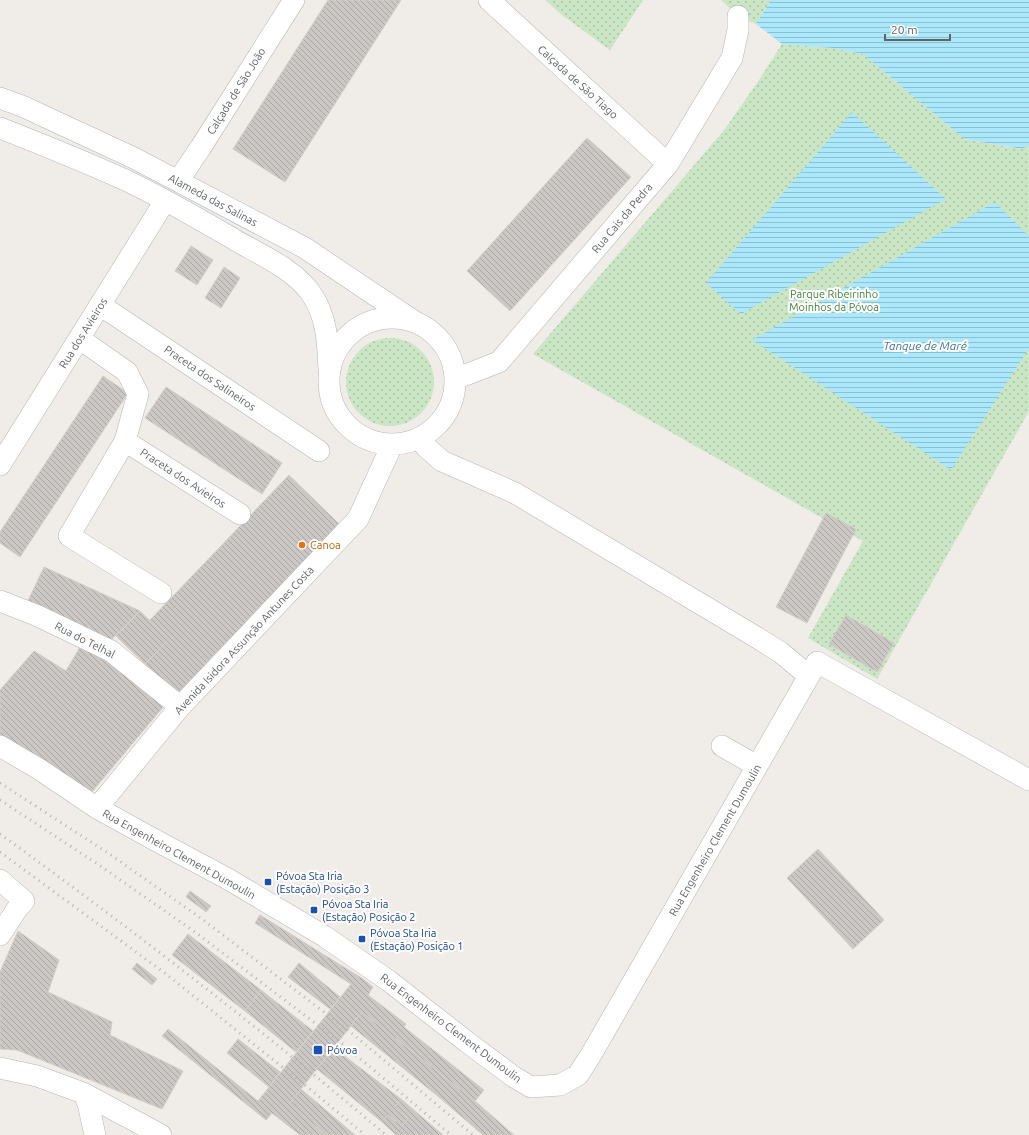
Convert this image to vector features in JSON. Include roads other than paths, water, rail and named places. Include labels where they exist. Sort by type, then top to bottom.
[{"type":"street","name":"Calçada de São João","points":[[178,181],[294,0]]},
{"type":"street","name":"Calçada de São Tiago","points":[[489,0],[668,164]]},
{"type":"street","name":"Rua Cais da Pedra","points":[[455,379],[499,362],[668,164],[732,58],[738,30],[738,16]]},
{"type":"street","name":"Alameda das Salinas","points":[[0,98],[22,106],[134,158],[304,248],[352,278],[415,322]]},
{"type":"street","name":"Alameda das Salinas","points":[[0,128],[118,177],[166,201],[276,263],[297,278],[310,292],[325,324],[328,341],[329,370]]},
{"type":"street","name":"Rua dos Avieiros","points":[[0,465],[166,201]]},
{"type":"street","name":"Praceta dos Salineiros","points":[[100,305],[320,451]]},
{"type":"street","points":[[386,318],[401,318],[415,322],[428,329],[448,350],[453,364],[455,379],[454,393],[450,408],[432,431],[420,439],[392,445],[378,444],[352,432],[335,410],[330,397],[328,384],[329,370],[333,358],[339,346],[348,335],[358,327],[372,321],[386,318]]},
{"type":"street","points":[[80,339],[127,372],[138,394],[126,441],[69,536],[161,593]]},
{"type":"street","points":[[420,439],[426,447],[442,461],[515,493],[780,652],[1029,780]]},
{"type":"street","name":"Praceta dos Avieiros","points":[[126,441],[240,514]]},
{"type":"street","name":"Avenida Isidora Assunção Antunes Costa","points":[[97,808],[179,708],[358,519],[392,445]]},
{"type":"street","name":"Rua do Telhal","points":[[0,601],[36,615],[111,651],[178,705],[179,708]]},
{"type":"street","name":"Rua Engenheiro Clement Dumoulin","points":[[0,746],[39,769],[97,808],[228,879],[324,936],[389,981],[514,1077],[531,1087],[560,1085],[578,1075],[592,1053],[813,669]]},
{"type":"street","points":[[722,746],[757,766]]},
{"type":"street","points":[[0,880],[24,901],[0,935]]},
{"type":"street","points":[[0,1068],[37,1076],[83,1093],[161,1135]]},
{"type":"street","points":[[83,1093],[88,1103],[95,1135]]},
{"type":"water","points":[[771,0],[1029,0],[1029,145],[1022,149],[964,139],[863,54],[832,48],[782,44],[756,24]]},
{"type":"water","points":[[852,112],[946,199],[741,314],[706,283]]},
{"type":"water","name":"Tanque de Maré","points":[[995,202],[1029,236],[1029,348],[951,470],[752,340]]},
{"type":"railway","points":[[0,783],[108,853],[202,919],[354,1035],[473,1135]]},
{"type":"railway","points":[[0,800],[99,865],[195,932],[344,1045],[451,1135]]},
{"type":"railway","points":[[0,834],[196,980],[386,1135]]},
{"type":"railway","points":[[0,852],[166,974],[365,1135]]},
{"type":"place","name":"Canoa","points":[[302,545]]},
{"type":"place","name":"Póvoa Sta Iria (Estação) Posição 3","points":[[268,882]]},
{"type":"place","name":"Póvoa Sta Iria (Estação) Posição 2","points":[[314,910]]},
{"type":"place","name":"Póvoa Sta Iria (Estação) Posição 1","points":[[362,939]]},
{"type":"place","name":"Póvoa","points":[[318,1050]]},
{"type":"park label","name":"Parque Ribeirinho Moinhos da Póvoa","points":[[834,300]]}]
